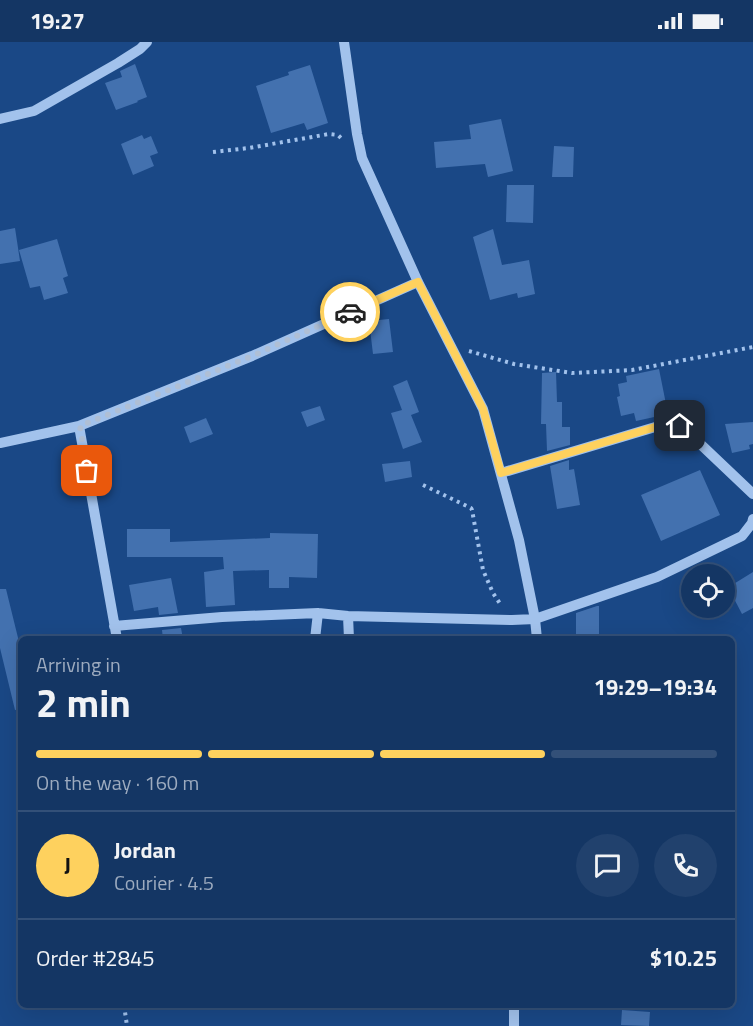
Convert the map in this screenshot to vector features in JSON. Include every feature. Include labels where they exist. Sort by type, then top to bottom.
[{"type":"street","points":[[0,119],[34,111],[118,63],[147,42]]},
{"type":"street","points":[[344,42],[362,158],[418,282],[483,409],[519,540],[537,636]]},
{"type":"street","points":[[0,443],[80,426],[252,356],[418,282]]},
{"type":"street","points":[[501,473],[662,425],[680,426],[753,494]]},
{"type":"street","points":[[80,426],[116,636]]},
{"type":"street","points":[[114,626],[222,617],[318,613],[348,616],[535,619],[657,577],[742,536],[753,519]]},
{"type":"street","points":[[315,636],[318,613]]},
{"type":"street","points":[[348,616],[349,636]]},
{"type":"street","points":[[514,1008],[514,1026]]},
{"type":"path","points":[[213,152],[329,134],[338,135],[362,158]]},
{"type":"path","points":[[451,346],[514,364],[572,373],[632,370],[753,347]]},
{"type":"path","points":[[423,485],[471,508],[483,570],[493,593],[512,620]]},
{"type":"path","points":[[124,1008],[127,1026]]},
{"type":"building","points":[[135,64],[147,97],[116,110],[105,83],[122,77],[120,71]]},
{"type":"building","points":[[310,65],[328,123],[307,130],[304,123],[271,133],[256,86]]},
{"type":"building","points":[[501,119],[513,171],[488,177],[485,164],[436,168],[434,142],[471,139],[469,125]]},
{"type":"building","points":[[142,135],[144,139],[151,136],[158,153],[150,156],[154,166],[133,175],[121,144]]},
{"type":"building","points":[[554,146],[574,147],[573,177],[552,177]]},
{"type":"building","points":[[507,185],[534,185],[533,223],[506,222]]},
{"type":"building","points":[[15,228],[20,261],[0,264],[0,231]]},
{"type":"building","points":[[493,229],[502,265],[529,260],[535,294],[518,298],[517,293],[490,300],[473,237]]},
{"type":"building","points":[[57,239],[68,276],[63,278],[68,293],[44,300],[40,286],[30,288],[19,250]]},
{"type":"building","points":[[389,319],[393,352],[373,354],[369,321]]},
{"type":"building","points":[[659,369],[668,414],[636,421],[634,413],[621,416],[617,397],[620,396],[618,384],[627,382],[626,376]]},
{"type":"building","points":[[556,372],[557,402],[562,402],[562,427],[570,427],[570,445],[547,451],[546,424],[541,424],[542,373]]},
{"type":"building","points":[[407,380],[419,412],[411,415],[422,442],[403,449],[391,413],[402,410],[393,386]]},
{"type":"building","points":[[320,406],[325,420],[307,427],[301,412]]},
{"type":"building","points":[[206,418],[213,434],[190,443],[184,427]]},
{"type":"building","points":[[753,422],[753,444],[749,445],[750,449],[732,453],[725,424]]},
{"type":"building","points":[[569,460],[569,470],[574,469],[580,505],[557,509],[550,466]]},
{"type":"building","points":[[410,461],[412,477],[385,482],[382,464]]},
{"type":"building","points":[[700,470],[720,515],[661,541],[641,495]]},
{"type":"building","points":[[127,529],[170,529],[170,542],[270,538],[270,533],[318,534],[317,578],[289,577],[289,588],[269,588],[269,570],[233,571],[235,605],[206,607],[204,572],[224,569],[223,557],[127,557]]},
{"type":"building","points":[[753,572],[753,608],[742,614],[735,601],[735,583]]},
{"type":"building","points":[[171,578],[178,613],[159,615],[158,607],[134,611],[129,585]]},
{"type":"building","points":[[0,589],[6,589],[18,638],[18,710],[15,710],[0,648]]},
{"type":"building","points":[[599,606],[599,636],[576,636],[576,613]]},
{"type":"building","points":[[181,628],[182,636],[163,636],[162,630]]},
{"type":"building","points":[[622,1010],[650,1012],[649,1026],[621,1025]]},
{"type":"way so far","points":[[87,471],[80,426],[252,356],[350,312]]},
{"type":"route","points":[[350,312],[418,282],[483,409],[501,473],[662,425],[680,426]]}]
